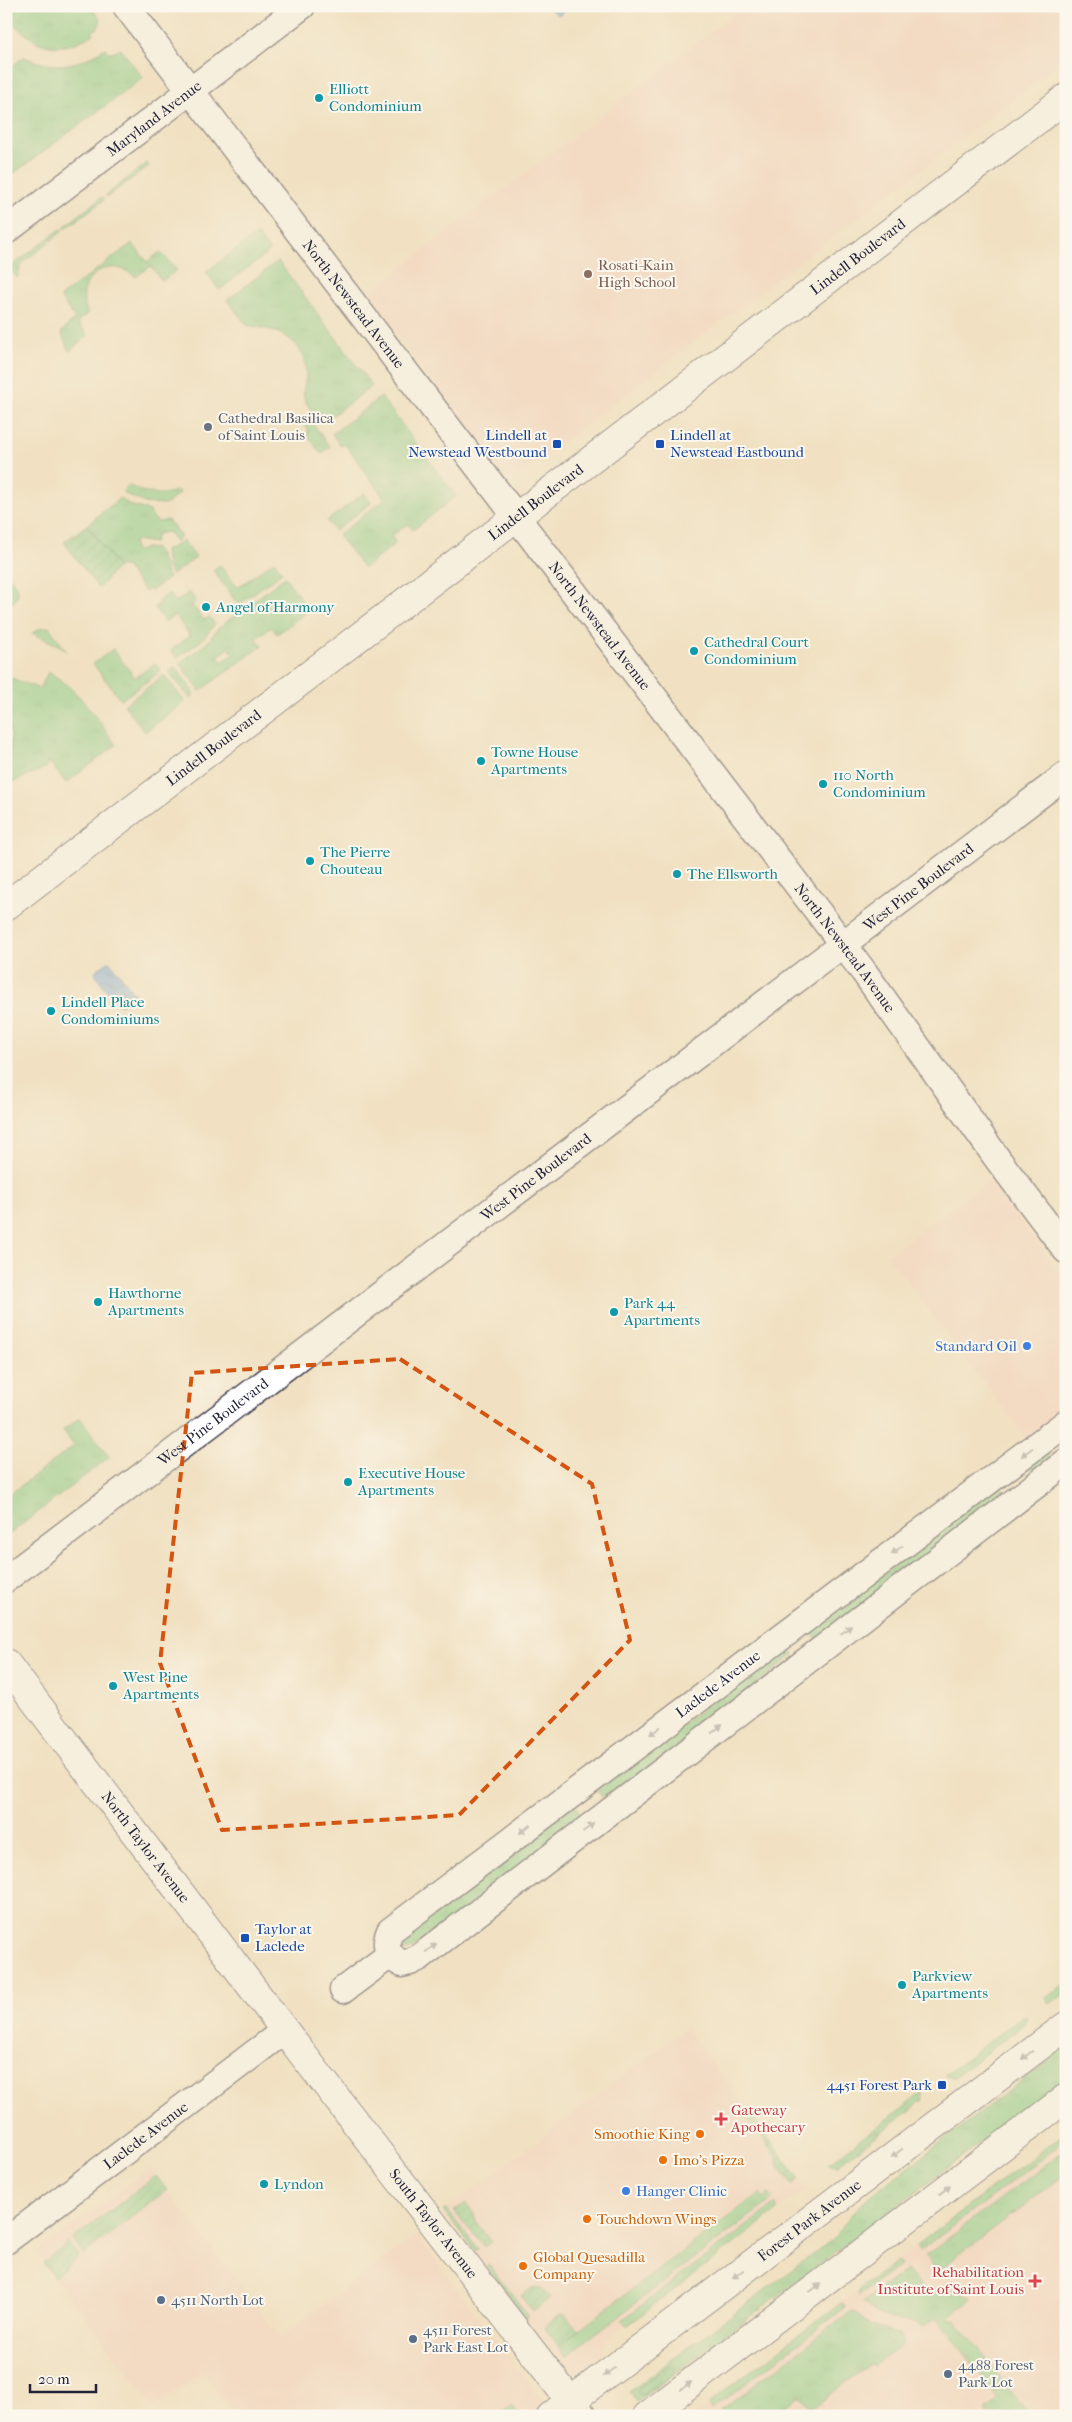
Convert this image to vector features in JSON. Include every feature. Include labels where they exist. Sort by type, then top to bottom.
[{"type":"main road","name":"Lindell Boulevard","points":[[6,906],[1066,98]]},
{"type":"main road","name":"North Taylor Avenue","points":[[6,1663],[284,2031]]},
{"type":"main road","name":"Forest Park Avenue","points":[[568,2411],[1066,2026]]},
{"type":"main road","name":"South Taylor Avenue","points":[[284,2031],[568,2411]]},
{"type":"main road","points":[[647,2416],[1066,2098]]},
{"type":"street","name":"North Newstead Avenue","points":[[126,6],[843,944],[1066,1250]]},
{"type":"street","name":"Maryland Avenue","points":[[6,231],[302,6]]},
{"type":"street","name":"West Pine Boulevard","points":[[6,1579],[1066,776]]},
{"type":"street","name":"Laclede Avenue","points":[[390,1954],[386,1939],[390,1931],[1066,1423]]},
{"type":"street","points":[[343,1990],[390,1954],[402,1964],[420,1956],[1066,1462]]},
{"type":"street","name":"Laclede Avenue","points":[[6,2241],[284,2031]]},
{"type":"highlighted area","points":[[400,1359],[592,1484],[630,1640],[459,1815],[222,1830],[160,1663],[192,1373]]},
{"type":"shaded area","name":"Rosati-Kain High School","points":[[745,6],[1066,6],[1066,59],[517,477],[506,479],[499,473],[366,294]]},
{"type":"shaded area","points":[[990,1180],[1066,1280],[1066,1410],[1027,1440],[887,1255]]},
{"type":"shaded area","points":[[686,2028],[806,2189],[607,2340],[601,2353],[579,2371],[572,2372],[560,2363],[444,2211]]},
{"type":"shaded area","points":[[1066,2132],[1066,2416],[693,2416],[709,2403]]},
{"type":"shaded area","points":[[150,2168],[280,2337],[417,2235],[554,2416],[235,2416],[202,2372],[154,2408],[36,2253]]},
{"type":"green space","points":[[6,6],[90,6],[101,20],[98,28],[92,31],[94,34],[80,41],[56,47],[36,41],[26,35],[6,15]]},
{"type":"green space","points":[[105,48],[109,53],[121,49],[143,78],[6,179],[6,71],[24,57],[46,64],[75,63]]},
{"type":"green space","points":[[147,163],[149,166],[107,197],[106,195]]},
{"type":"green space","points":[[102,197],[104,200],[65,229],[64,227]]},
{"type":"green space","points":[[61,229],[63,231],[22,263],[17,278],[11,271],[7,275],[6,270]]},
{"type":"green space","points":[[257,234],[270,251],[219,290],[206,272]]},
{"type":"green space","points":[[132,243],[147,262],[160,252],[177,270],[162,281],[151,266],[136,277],[124,270],[113,268],[103,270],[94,275],[88,282],[84,292],[84,302],[88,313],[77,322],[88,336],[69,351],[61,332],[75,319],[60,297]]},
{"type":"green space","points":[[278,261],[372,386],[322,423],[309,407],[304,397],[306,370],[300,349],[294,342],[278,332],[247,325],[227,300]]},
{"type":"green space","points":[[381,397],[456,496],[413,530],[408,524],[391,536],[396,543],[364,568],[338,535],[385,499],[345,444],[341,446],[332,434]]},
{"type":"green space","points":[[309,419],[330,447],[321,454],[306,433],[309,431],[303,423]]},
{"type":"green space","points":[[128,485],[152,494],[178,490],[180,493],[165,505],[145,503],[123,493]]},
{"type":"green space","points":[[364,493],[371,503],[335,531],[327,521]]},
{"type":"green space","points":[[120,498],[130,505],[150,511],[152,517],[158,522],[168,520],[181,537],[175,542],[172,535],[167,532],[157,534],[154,543],[137,540],[133,543],[136,550],[140,551],[145,548],[155,549],[160,555],[169,578],[151,591],[149,589],[145,592],[126,567],[118,567],[87,525]]},
{"type":"green space","points":[[87,525],[118,567],[98,588],[64,542]]},
{"type":"green space","points":[[183,541],[196,557],[172,575],[167,567],[165,551]]},
{"type":"green space","points":[[274,561],[282,572],[238,605],[213,570],[220,565],[237,588]]},
{"type":"green space","points":[[7,573],[16,586],[18,595],[8,609]]},
{"type":"green space","points":[[285,577],[309,610],[277,634],[271,627],[256,638],[262,646],[200,691],[180,663],[208,642],[217,629]],"holes":[[[229,648],[234,654],[222,662],[218,656]]]},
{"type":"green space","points":[[189,592],[196,601],[192,605],[204,620],[209,617],[215,624],[202,640],[177,658],[171,650],[190,636],[175,615],[165,622],[154,607],[160,603],[158,601],[169,593],[176,602]]},
{"type":"green space","points":[[49,627],[67,652],[62,647],[32,633],[40,628]]},
{"type":"green space","points":[[113,649],[135,678],[155,663],[161,671],[121,700],[93,664]]},
{"type":"green space","points":[[175,667],[193,691],[193,696],[190,698],[169,672]]},
{"type":"green space","points":[[48,672],[77,695],[94,714],[116,745],[66,783],[48,760],[47,767],[6,785],[11,735],[6,721],[6,676],[40,689]]},
{"type":"green space","points":[[164,675],[185,702],[145,732],[124,705]]},
{"type":"green space","points":[[80,1418],[109,1457],[6,1537],[6,1497],[74,1446],[63,1430]]},
{"type":"green space","points":[[1043,1448],[1054,1463],[1036,1476],[1025,1462]]},
{"type":"green space","points":[[996,1485],[1003,1488],[1006,1495],[818,1639],[810,1632]]},
{"type":"green space","points":[[785,1646],[794,1655],[608,1800],[603,1798],[597,1790]]},
{"type":"green space","points":[[572,1806],[577,1807],[582,1817],[413,1949],[404,1951],[400,1947],[399,1937]]},
{"type":"green space","points":[[1066,1983],[1066,1992],[1050,2004],[1046,1998]]},
{"type":"green space","points":[[1024,2015],[1026,2019],[1024,2024],[953,2078],[945,2075]]},
{"type":"green space","points":[[1066,2047],[1066,2078],[637,2402],[629,2392],[833,2239],[861,2203]]},
{"type":"green space","points":[[922,2093],[923,2100],[838,2165],[828,2164]]},
{"type":"green space","points":[[750,2114],[799,2179],[792,2184],[777,2164],[778,2158],[747,2119],[746,2117]]},
{"type":"green space","points":[[1066,2132],[1066,2140],[920,2251],[917,2245]]},
{"type":"green space","points":[[1066,2149],[1066,2174],[944,2266],[940,2268],[932,2266],[925,2256]]},
{"type":"green space","points":[[156,2176],[167,2190],[84,2254],[73,2239]]},
{"type":"green space","points":[[760,2193],[763,2198],[769,2194],[773,2199],[566,2356],[558,2345]]},
{"type":"green space","points":[[466,2203],[474,2214],[476,2222],[491,2242],[484,2247],[454,2211]]},
{"type":"green space","points":[[776,2204],[777,2211],[627,2326],[622,2320]]},
{"type":"green space","points":[[446,2209],[478,2249],[475,2251],[444,2211]]},
{"type":"green space","points":[[68,2243],[79,2257],[54,2277],[43,2263]]},
{"type":"green space","points":[[897,2261],[901,2264],[859,2296],[858,2290]]},
{"type":"green space","points":[[489,2265],[528,2315],[525,2318],[486,2267]]},
{"type":"green space","points":[[906,2270],[916,2281],[932,2290],[954,2291],[973,2298],[950,2316],[953,2320],[955,2319],[1030,2416],[986,2414],[986,2409],[999,2399],[937,2317],[923,2327],[914,2323],[886,2317],[871,2310],[863,2303]]},
{"type":"green space","points":[[541,2288],[550,2298],[533,2312],[521,2296],[530,2289]]},
{"type":"green space","points":[[841,2303],[846,2307],[711,2410],[709,2403]]},
{"type":"green space","points":[[852,2311],[870,2325],[899,2335],[903,2343],[902,2345],[874,2366],[872,2363],[811,2409],[800,2395],[774,2416],[724,2416],[720,2411]]},
{"type":"green space","points":[[560,2314],[567,2316],[578,2330],[558,2345],[544,2327]]},
{"type":"green space","points":[[669,2365],[675,2368],[675,2371],[643,2395],[638,2393],[639,2388]]},
{"type":"green space","points":[[512,2405],[520,2415],[497,2416]]},
{"type":"water","points":[[551,6],[565,7],[563,13],[558,15],[551,10]]},
{"type":"water","points":[[108,962],[111,963],[134,993],[134,996],[121,1005],[116,1004],[95,974],[96,970]]},
{"type":"place","name":"Elliott Condominium","points":[[319,98]]},
{"type":"place","name":"Rosati-Kain High School","points":[[588,274]]},
{"type":"place","name":"Cathedral Basilica of Saint Louis","points":[[208,427]]},
{"type":"place","name":"Lindell at Newstead Westbound","points":[[557,444]]},
{"type":"place","name":"Lindell at Newstead Eastbound","points":[[660,444]]},
{"type":"place","name":"Angel of Harmony","points":[[206,607]]},
{"type":"place","name":"Cathedral Court Condominium","points":[[694,651]]},
{"type":"place","name":"Towne House Apartments","points":[[481,761]]},
{"type":"place","name":"110 North Condominium","points":[[823,784]]},
{"type":"place","name":"The Pierre Chouteau","points":[[310,861]]},
{"type":"place","name":"The Ellsworth","points":[[677,874]]},
{"type":"place","name":"Lindell Place Condominiums","points":[[51,1011]]},
{"type":"place","name":"Hawthorne Apartments","points":[[98,1302]]},
{"type":"place","name":"Park 44 Apartments","points":[[614,1312]]},
{"type":"place","name":"Standard Oil","points":[[1027,1346]]},
{"type":"place","name":"Executive House Apartments","points":[[348,1482]]},
{"type":"place","name":"West Pine Apartments","points":[[113,1686]]},
{"type":"place","name":"Taylor at Laclede","points":[[245,1938]]},
{"type":"place","name":"Parkview Apartments","points":[[902,1985]]},
{"type":"place","name":"4451 Forest Park","points":[[942,2085]]},
{"type":"place","name":"Gateway Apothecary","points":[[721,2119]]},
{"type":"place","name":"Smoothie King","points":[[700,2134]]},
{"type":"place","name":"Imo's Pizza","points":[[663,2160]]},
{"type":"place","name":"Lyndon","points":[[264,2184]]},
{"type":"place","name":"Hanger Clinic","points":[[626,2191]]},
{"type":"place","name":"Touchdown Wings","points":[[587,2219]]},
{"type":"place","name":"Global Quesadilla Company","points":[[523,2266]]},
{"type":"place","name":"Rehabilitation Institute of Saint Louis","points":[[1035,2281]]},
{"type":"place","name":"4511 North Lot","points":[[161,2300]]},
{"type":"place","name":"4511 Forest Park East Lot","points":[[413,2339]]},
{"type":"place","name":"4488 Forest Park Lot","points":[[948,2374]]}]
